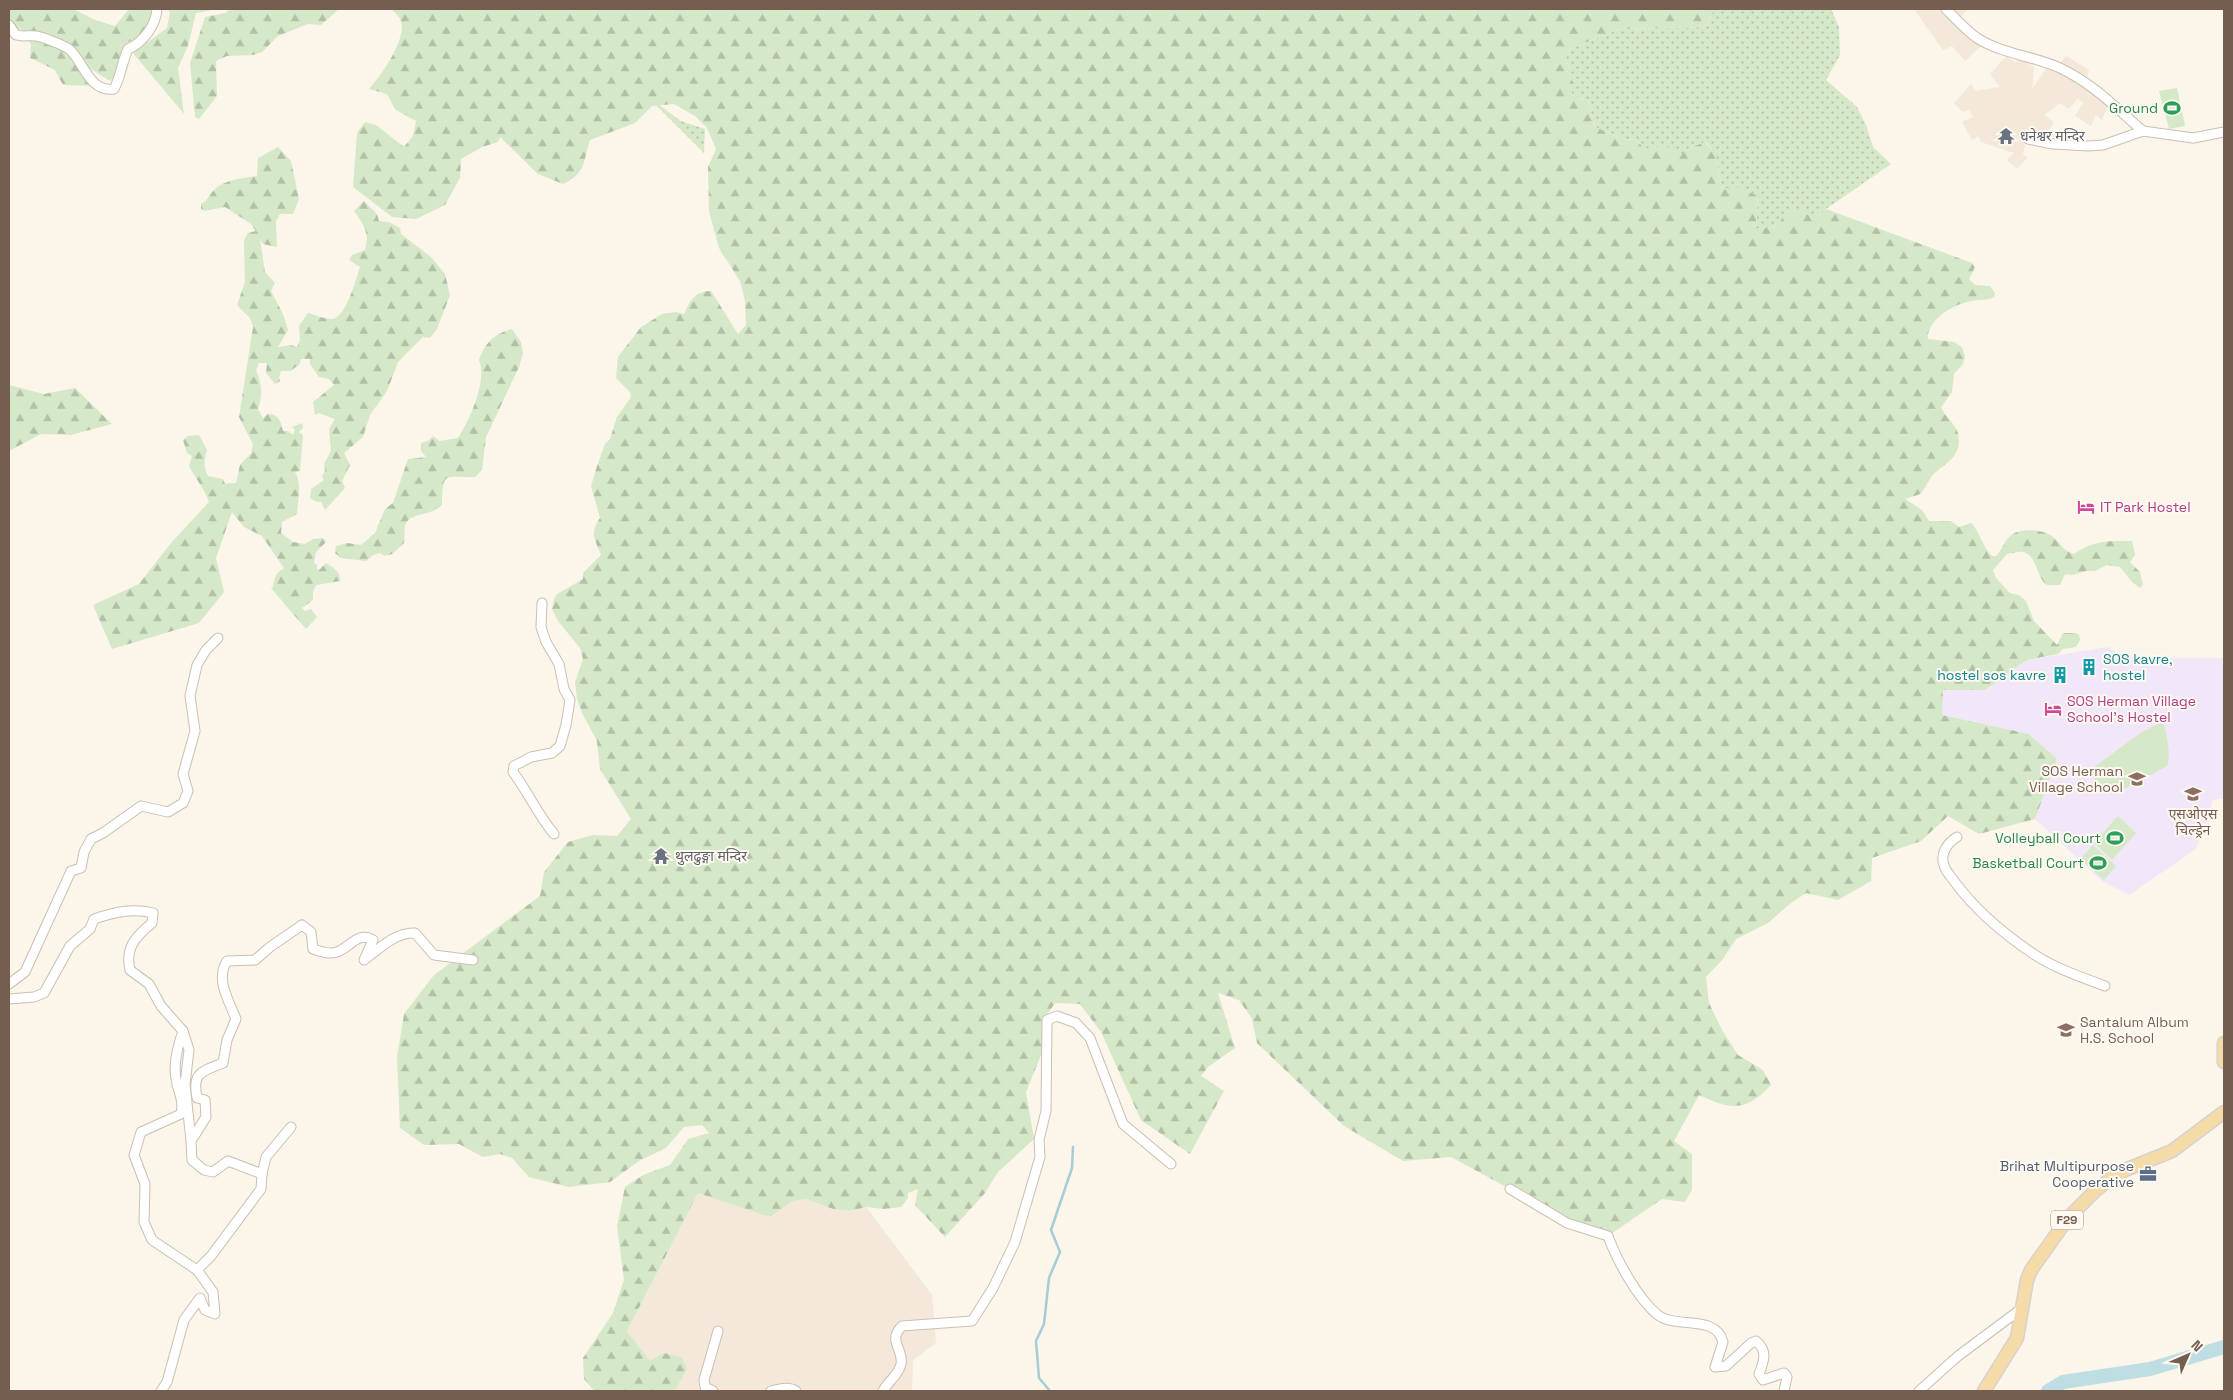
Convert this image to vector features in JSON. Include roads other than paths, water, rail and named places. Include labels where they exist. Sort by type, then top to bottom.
[{"type":"main road","points":[[2224,1043],[2224,1062]]},
{"type":"main road","name":"F29","points":[[1984,1391],[2015,1345],[2027,1280],[2034,1265],[2068,1218],[2095,1191],[2118,1174],[2172,1151],[2224,1112]]},
{"type":"street","points":[[9,25],[16,35],[41,37],[69,49],[74,54],[85,74],[102,87],[111,90],[114,89],[117,82],[128,49],[138,45],[143,40],[155,21],[157,9]]},
{"type":"street","points":[[1946,9],[1961,24],[1983,41],[2042,60],[2080,79],[2103,94],[2143,131]]},
{"type":"street","points":[[2028,139],[2053,144],[2088,146],[2104,145],[2143,131],[2192,138],[2224,132]]},
{"type":"street","points":[[542,603],[541,627],[546,642],[560,664],[564,689],[570,700],[566,725],[560,746],[552,753],[525,760],[514,766],[513,772],[524,787],[538,813],[554,834]]},
{"type":"street","points":[[9,984],[25,972],[71,871],[81,868],[84,852],[91,839],[103,833],[141,806],[168,812],[183,803],[188,791],[183,774],[195,731],[190,696],[197,665],[206,650],[218,638]]},
{"type":"street","points":[[1957,837],[1950,841],[1942,854],[1944,866],[1959,888],[1985,918],[2035,955],[2064,971],[2105,986]]},
{"type":"street","points":[[9,999],[34,997],[44,993],[70,946],[90,929],[94,919],[120,910],[137,910],[153,913],[152,924],[142,932],[132,945],[127,957],[130,970],[149,984],[161,1006],[183,1031],[189,1050],[185,1084],[192,1160],[204,1170],[213,1172],[228,1161],[262,1174]]},
{"type":"street","points":[[191,1141],[206,1117],[205,1100],[198,1098],[195,1085],[196,1078],[202,1071],[223,1063],[227,1040],[236,1019],[221,979],[221,969],[227,961],[255,960],[270,947],[302,926],[311,932],[313,949],[325,953],[336,952],[359,936],[366,936],[373,940],[364,960],[396,936],[415,933],[434,955],[473,960]]},
{"type":"street","points":[[883,1391],[901,1366],[902,1360],[896,1341],[896,1331],[902,1326],[907,1325],[972,1321],[993,1288],[1015,1242],[1040,1156],[1039,1140],[1046,1111],[1047,1020],[1057,1016],[1076,1023],[1090,1038],[1123,1124],[1170,1164]]},
{"type":"street","points":[[161,1391],[167,1382],[184,1320],[200,1298],[205,1310],[215,1314],[213,1292],[197,1270],[152,1240],[144,1222],[145,1184],[134,1155],[141,1132],[181,1114],[183,1102],[175,1077],[177,1048],[183,1031]]},
{"type":"street","points":[[197,1270],[211,1256],[261,1189],[266,1157],[291,1127]]},
{"type":"street","points":[[1510,1189],[1567,1223],[1608,1236],[1613,1251],[1636,1288],[1658,1315],[1669,1321],[1703,1324],[1713,1328],[1723,1342],[1714,1367],[1726,1366],[1751,1343],[1756,1342],[1763,1347],[1765,1359],[1759,1374],[1760,1378],[1763,1380],[1784,1373],[1787,1377],[1784,1391]]},
{"type":"street","points":[[1919,1391],[1958,1356],[2021,1309]]},
{"type":"street","points":[[714,1391],[705,1387],[704,1380],[718,1331]]},
{"type":"street","points":[[771,1391],[782,1388],[796,1391]]},
{"type":"waterway","points":[[1050,1391],[1039,1378],[1036,1341],[1044,1324],[1049,1278],[1060,1252],[1051,1230],[1072,1168],[1073,1147]]},
{"type":"waterway","points":[[2048,1391],[2063,1382],[2150,1369],[2224,1347]]},
{"type":"place","name":"Ground","points":[[2172,108]]},
{"type":"place","name":"धनेश्वर मन्दिर","points":[[2006,136]]},
{"type":"place","name":"IT Park Hostel","points":[[2086,507]]},
{"type":"place","name":"SOS kavre, hostel","points":[[2089,667]]},
{"type":"place","name":"hostel sos kavre","points":[[2060,675]]},
{"type":"place","name":"SOS Herman Village School's Hostel","points":[[2053,709]]},
{"type":"place","name":"SOS Herman Village School","points":[[2137,779]]},
{"type":"place","name":"एसओएस चिल्ड्रेन","points":[[2193,794]]},
{"type":"place","name":"Volleyball Court","points":[[2115,838]]},
{"type":"place","name":"थुलढुङ्गा मन्दिर","points":[[661,856]]},
{"type":"place","name":"Basketball Court","points":[[2098,863]]},
{"type":"place","name":"Santalum Album H.S. School","points":[[2066,1030]]},
{"type":"place","name":"Brihat Multipurpose Cooperative","points":[[2148,1174]]}]
